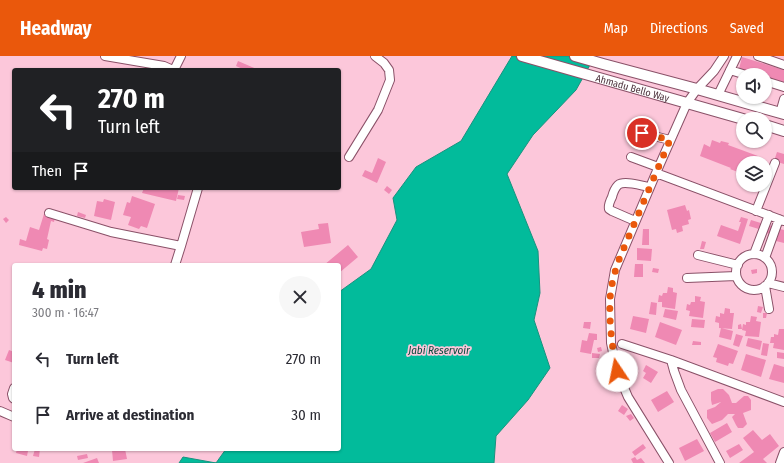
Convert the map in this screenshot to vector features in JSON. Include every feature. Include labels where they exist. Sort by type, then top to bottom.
[{"type":"main road","name":"Ahmadu Bello Way","points":[[522,56],[736,117]]},
{"type":"main road","name":"Ahmadu Bello Way","points":[[575,56],[782,113]]},
{"type":"main road","points":[[772,127],[784,131]]},
{"type":"street","points":[[105,56],[169,68]]},
{"type":"street","points":[[175,68],[181,56]]},
{"type":"street","points":[[349,157],[378,110],[390,80],[390,70],[375,56]]},
{"type":"street","points":[[669,463],[628,397],[617,371],[612,343],[610,299],[615,270],[687,103],[697,89],[714,71],[724,56]]},
{"type":"street","points":[[718,95],[737,56]]},
{"type":"street","points":[[758,56],[784,65]]},
{"type":"street","points":[[730,70],[736,72]]},
{"type":"street","points":[[772,83],[784,87]]},
{"type":"street","points":[[782,113],[784,99]]},
{"type":"street","points":[[642,133],[670,140]]},
{"type":"street","points":[[631,157],[657,170],[756,211],[782,220],[765,258]]},
{"type":"street","points":[[756,211],[774,163]]},
{"type":"street","points":[[635,221],[609,209],[614,191],[617,186],[626,183],[650,187]]},
{"type":"street","points":[[176,263],[197,190]]},
{"type":"street","points":[[49,213],[111,232],[181,246]]},
{"type":"street","points":[[754,254],[769,215]]},
{"type":"street","points":[[754,254],[765,258],[772,268],[772,276],[767,285],[754,290],[746,288],[740,284],[736,276],[736,272],[740,261],[746,256],[754,254]]},
{"type":"street","points":[[698,255],[738,264]]},
{"type":"street","points":[[687,278],[736,276]]},
{"type":"street","points":[[767,285],[784,288]]},
{"type":"street","points":[[767,285],[769,309]]},
{"type":"street","points":[[622,344],[671,360],[784,402]]},
{"type":"street","points":[[671,360],[681,390],[720,463]]},
{"type":"street","points":[[0,411],[12,416]]},
{"type":"street","points":[[780,463],[784,452]]},
{"type":"water","name":"Jabi Reservoir","points":[[512,56],[595,56],[576,90],[533,135],[507,174],[538,251],[540,293],[534,320],[550,368],[528,400],[496,436],[494,463],[216,463],[225,451],[341,451],[341,291],[371,269],[397,220],[393,198],[416,167],[461,141]]},
{"type":"water","points":[[183,457],[216,463],[179,463]]},
{"type":"building","points":[[742,57],[784,70],[784,83],[772,79],[772,68],[739,68]]},
{"type":"building","points":[[238,61],[254,68],[240,68],[236,66]]},
{"type":"building","points":[[712,140],[720,143],[721,141],[758,156],[736,156],[736,171],[700,156],[704,144],[710,147]]},
{"type":"building","points":[[777,152],[784,154],[784,164],[774,161]]},
{"type":"building","points":[[378,158],[386,162],[377,183],[362,176],[365,170],[372,173]]},
{"type":"building","points":[[387,186],[392,190],[389,194],[384,190]]},
{"type":"building","points":[[143,190],[179,190],[176,201],[142,193]]},
{"type":"building","points":[[178,195],[185,196],[184,200],[177,199]]},
{"type":"building","points":[[132,196],[155,204],[147,228],[141,226],[139,229],[128,225],[131,217],[123,215],[127,202],[130,203]]},
{"type":"building","points":[[104,199],[115,202],[111,220],[94,216],[97,201],[103,202]]},
{"type":"building","points":[[685,205],[687,211],[689,210],[691,219],[688,220],[689,224],[682,226],[683,231],[677,233],[676,229],[672,230],[667,210]]},
{"type":"building","points":[[78,212],[86,215],[85,218],[77,216]]},
{"type":"building","points":[[44,214],[55,218],[54,222],[51,221],[47,239],[49,240],[47,249],[43,248],[42,251],[19,245],[20,239],[26,241],[30,227],[39,230]]},
{"type":"building","points":[[6,217],[9,220],[6,223],[3,219]]},
{"type":"building","points":[[741,217],[748,219],[740,244],[717,236],[721,225],[738,231]]},
{"type":"building","points":[[751,220],[764,224],[762,230],[749,226]]},
{"type":"building","points":[[328,223],[331,243],[304,247],[301,232],[319,229],[318,224]]},
{"type":"building","points":[[769,225],[774,227],[771,234],[766,233]]},
{"type":"building","points":[[643,229],[649,229],[649,245],[642,245]]},
{"type":"building","points":[[780,229],[784,230],[784,243],[776,241]]},
{"type":"building","points":[[702,241],[706,242],[704,249],[700,249]]},
{"type":"building","points":[[348,245],[358,257],[341,271],[341,263],[326,263]]},
{"type":"building","points":[[637,248],[652,249],[651,261],[637,260]]},
{"type":"building","points":[[635,264],[643,264],[643,277],[634,277]]},
{"type":"building","points":[[653,268],[659,269],[658,273],[652,272]]},
{"type":"building","points":[[757,269],[757,273],[752,274],[751,270]]},
{"type":"building","points":[[668,287],[673,288],[673,292],[677,293],[675,309],[662,307],[662,302],[658,302],[659,295],[662,296],[663,293],[667,293]]},
{"type":"building","points":[[695,296],[701,297],[700,301],[705,302],[703,318],[689,316],[690,311],[686,310],[687,304],[690,305],[691,302],[695,302]]},
{"type":"building","points":[[651,302],[657,303],[656,315],[649,314]]},
{"type":"building","points":[[758,306],[763,307],[761,313],[757,312]]},
{"type":"building","points":[[725,308],[730,309],[730,313],[734,313],[732,329],[719,328],[719,323],[715,322],[716,316],[720,317],[720,313],[724,314]]},
{"type":"building","points":[[665,309],[678,311],[676,320],[663,317]]},
{"type":"building","points":[[763,313],[767,313],[766,318],[763,318]]},
{"type":"building","points":[[633,316],[649,319],[646,333],[630,329]]},
{"type":"building","points":[[751,316],[757,317],[756,321],[761,322],[759,337],[745,336],[746,331],[742,330],[743,324],[746,325],[746,322],[750,322]]},
{"type":"building","points":[[692,319],[705,320],[704,328],[691,327]]},
{"type":"building","points":[[584,322],[591,322],[590,329],[583,328]]},
{"type":"building","points":[[660,322],[682,330],[676,345],[655,337]]},
{"type":"building","points":[[741,324],[742,329],[738,329],[738,325]]},
{"type":"building","points":[[721,328],[733,331],[731,340],[719,337]]},
{"type":"building","points":[[779,329],[784,329],[784,350],[773,348],[774,343],[770,343],[771,337],[774,337],[774,334],[778,335]]},
{"type":"building","points":[[589,333],[597,334],[597,340],[594,340],[591,354],[580,352],[582,340],[587,341]]},
{"type":"building","points":[[736,334],[743,336],[739,347],[733,345]]},
{"type":"building","points":[[748,338],[762,341],[760,350],[746,346]]},
{"type":"building","points":[[693,341],[701,342],[701,345],[692,345]]},
{"type":"building","points":[[763,343],[769,344],[767,356],[761,355]]},
{"type":"building","points":[[718,344],[738,351],[733,364],[729,363],[728,366],[716,362],[717,358],[713,357]]},
{"type":"building","points":[[601,347],[602,351],[598,352],[597,348]]},
{"type":"building","points":[[9,350],[12,351],[12,362],[5,360]]},
{"type":"building","points":[[777,352],[784,353],[784,359],[777,358]]},
{"type":"building","points":[[592,353],[600,354],[599,358],[592,358]]},
{"type":"building","points":[[746,354],[766,360],[761,377],[741,370]]},
{"type":"building","points":[[774,364],[784,367],[784,383],[769,379]]},
{"type":"building","points":[[646,365],[658,372],[651,383],[643,378],[646,373],[643,371]]},
{"type":"building","points":[[718,389],[723,389],[729,395],[732,403],[736,403],[744,396],[748,396],[751,400],[751,410],[743,413],[747,424],[743,428],[738,428],[736,425],[732,417],[735,414],[728,414],[722,420],[712,424],[707,418],[707,410],[715,407],[721,402],[712,405],[711,392]]},
{"type":"building","points":[[667,391],[674,402],[658,412],[651,400]]},
{"type":"building","points":[[622,405],[628,409],[624,415],[618,411]]},
{"type":"building","points":[[631,414],[634,418],[630,421],[626,416]]},
{"type":"building","points":[[727,423],[732,432],[715,442],[710,433]]},
{"type":"building","points":[[753,430],[762,440],[770,434],[779,446],[763,459],[767,463],[739,463],[754,452],[743,438]]},
{"type":"building","points":[[697,439],[704,451],[685,461],[679,448]]},
{"type":"building","points":[[643,444],[646,448],[635,456],[632,452]]},
{"type":"building","points":[[739,444],[743,450],[730,458],[726,451]]},
{"type":"building","points":[[16,451],[28,451],[27,456],[16,453]]},
{"type":"building","points":[[34,451],[40,451],[39,457],[33,456]]},
{"type":"building","points":[[112,451],[125,451],[127,459],[113,461]]},
{"type":"building","points":[[87,454],[88,458],[78,460],[77,456]]},
{"type":"building","points":[[635,457],[637,460],[641,458],[645,463],[633,463],[631,459]]},
{"type":"building","points":[[97,458],[99,463],[83,463]]},
{"type":"route","points":[[617,371],[612,343],[610,299],[615,270],[670,140],[642,133]]}]
